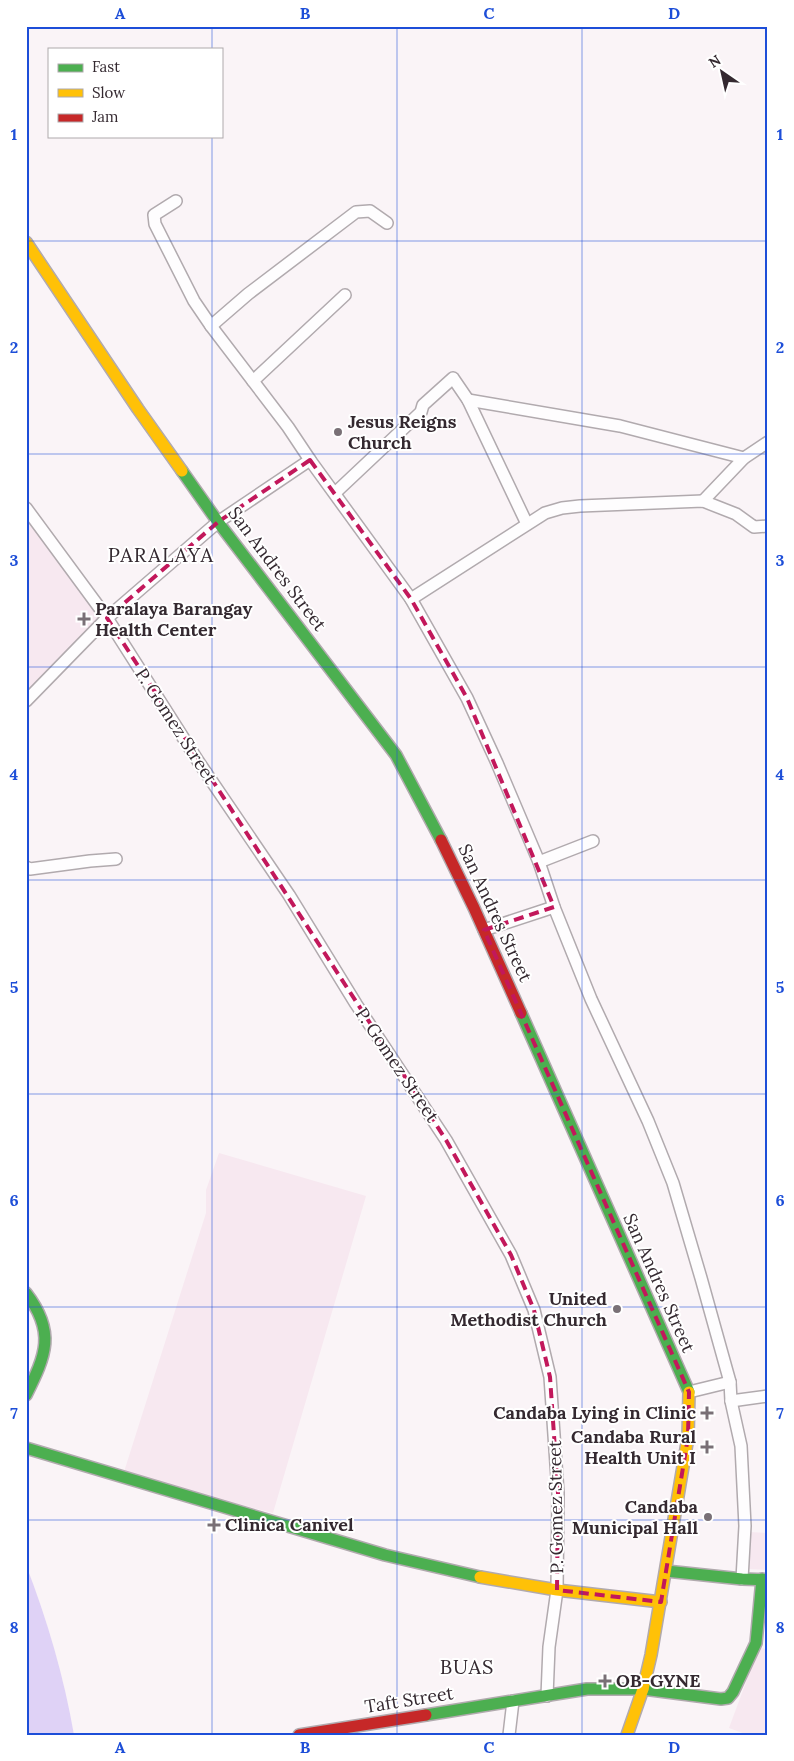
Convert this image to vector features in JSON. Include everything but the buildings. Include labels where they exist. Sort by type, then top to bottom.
[{"type":"main road","name":"San Andres Street","points":[[26,242],[138,409],[218,522],[396,754],[457,869],[688,1392],[688,1437],[652,1655],[628,1735]]},
{"type":"main road","points":[[26,1293],[34,1303],[45,1327],[44,1356],[26,1395]]},
{"type":"main road","points":[[26,1448],[384,1555],[469,1575],[557,1590],[660,1602]]},
{"type":"main road","points":[[666,1570],[765,1580],[756,1643]]},
{"type":"main road","name":"Taft Street","points":[[300,1735],[587,1689],[643,1689],[721,1699],[728,1698],[733,1692],[756,1643]]},
{"type":"street","points":[[176,201],[154,215],[156,227],[194,301],[411,599],[467,698],[539,862],[554,907],[591,999],[648,1122],[673,1183],[730,1382],[730,1400],[742,1446],[745,1526],[742,1579]]},
{"type":"street","points":[[211,326],[248,294],[356,212],[370,211],[387,222]]},
{"type":"street","points":[[253,381],[345,295]]},
{"type":"street","points":[[335,493],[421,412],[422,405],[453,378],[468,400],[527,524]]},
{"type":"street","points":[[468,400],[620,426],[744,458]]},
{"type":"street","points":[[703,501],[744,458],[768,442]]},
{"type":"street","points":[[26,701],[108,618],[218,522],[310,460]]},
{"type":"street","points":[[411,599],[545,513],[562,508],[703,501],[736,514],[754,527],[768,526]]},
{"type":"street","name":"P. Gomez Street","points":[[26,508],[108,618],[198,761],[289,895],[356,1004],[446,1140],[511,1255],[534,1310],[550,1377],[558,1493],[557,1590],[549,1648],[548,1696]]},
{"type":"street","points":[[539,862],[593,841]]},
{"type":"street","points":[[26,867],[30,869],[116,859]]},
{"type":"street","points":[[484,930],[554,907]]},
{"type":"street","points":[[688,1392],[730,1382]]},
{"type":"street","points":[[730,1400],[768,1396]]},
{"type":"street","points":[[756,1643],[768,1647]]},
{"type":"street","points":[[509,1735],[513,1701]]},
{"type":"highlighted area","points":[[310,460],[411,599],[467,698],[554,907],[484,930],[689,1392],[688,1437],[661,1602],[557,1590],[558,1493],[550,1377],[534,1310],[511,1255],[446,1140],[107,618],[218,522]]},
{"type":"shaded area","points":[[26,518],[101,617],[26,697]]},
{"type":"shaded area","points":[[219,1153],[366,1196],[273,1513],[123,1475],[206,1213],[206,1190]]},
{"type":"shaded area","points":[[749,1532],[768,1533],[768,1570],[748,1569]]},
{"type":"shaded area","points":[[26,1565],[54,1648],[74,1735],[26,1735]]},
{"type":"shaded area","points":[[759,1647],[768,1650],[768,1735],[748,1735],[729,1728]]},
{"type":"traffic: fast","points":[[182,471],[218,522],[396,755],[441,840]]},
{"type":"traffic: fast","points":[[521,1013],[689,1392]]},
{"type":"traffic: fast","points":[[26,1293],[41,1320],[45,1344],[39,1368],[26,1395]]},
{"type":"traffic: fast","points":[[26,1448],[385,1555],[480,1577]]},
{"type":"traffic: fast","points":[[666,1571],[768,1580]]},
{"type":"traffic: fast","points":[[426,1715],[587,1689],[643,1689],[721,1699],[728,1698],[733,1692],[756,1643],[762,1579]]},
{"type":"traffic: slow","points":[[26,242],[182,471]]},
{"type":"traffic: slow","points":[[643,1689],[651,1655],[688,1437],[689,1392]]},
{"type":"traffic: slow","points":[[480,1577],[557,1590],[661,1602]]},
{"type":"traffic: slow","points":[[627,1735],[643,1689]]},
{"type":"traffic: jam","points":[[441,840],[521,1013]]},
{"type":"traffic: jam","points":[[299,1735],[426,1715]]},
{"type":"place","name":"Jesus Reigns Church","points":[[338,432]]},
{"type":"place","name":"Paralaya Barangay Health Center","points":[[84,619]]},
{"type":"place","name":"United Methodist Church","points":[[617,1309]]},
{"type":"place","name":"Candaba Lying in Clinic","points":[[707,1413]]},
{"type":"place","name":"Candaba Rural Health Unit I","points":[[707,1447]]},
{"type":"place","name":"Candaba Municipal Hall","points":[[708,1517]]},
{"type":"place","name":"Clinica Canivel","points":[[214,1525]]},
{"type":"place","name":"OB-GYNE","points":[[605,1681]]},
{"type":"district","name":"PARALAYA","points":[[161,555]]},
{"type":"district","name":"BUAS","points":[[467,1667]]}]
